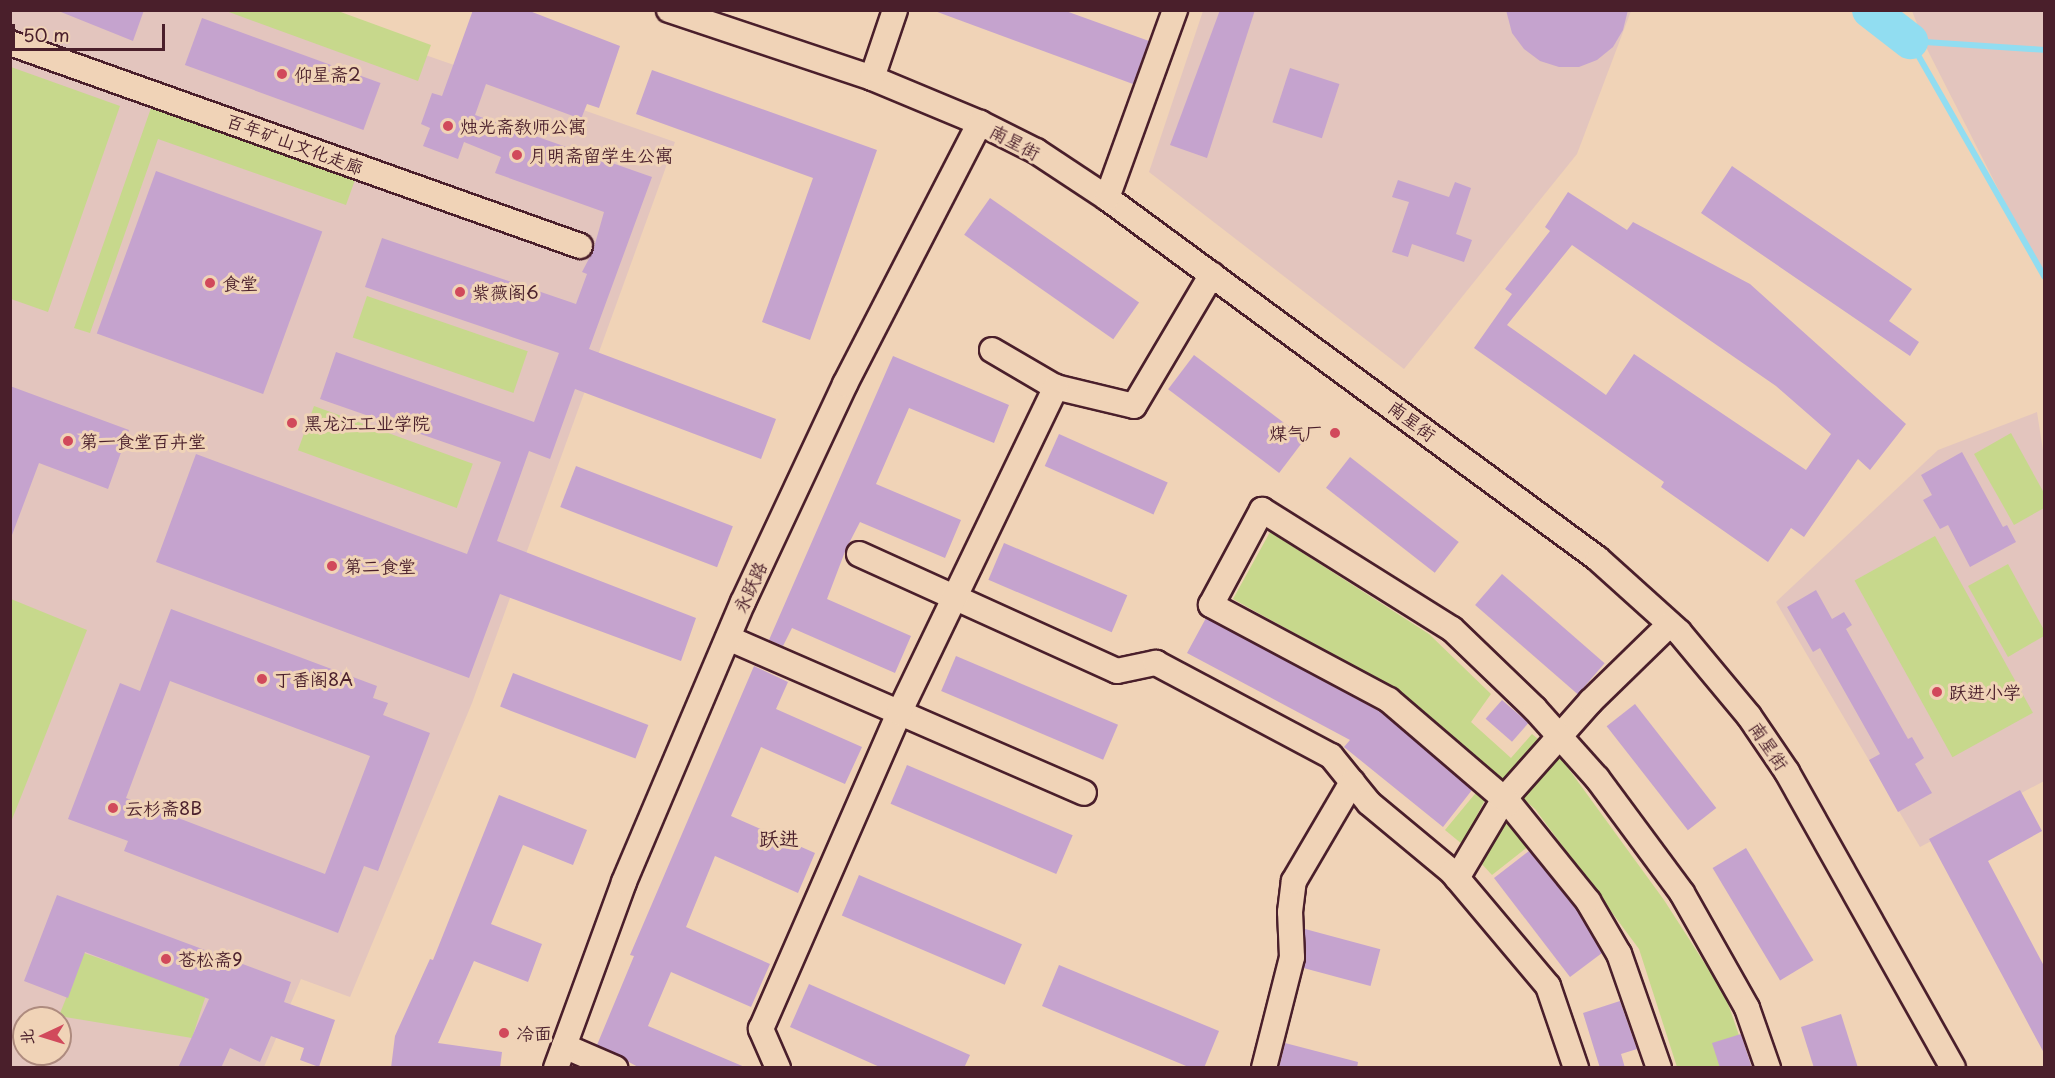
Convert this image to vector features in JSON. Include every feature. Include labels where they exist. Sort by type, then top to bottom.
[{"type":"street","name":"南星街","points":[[669,10],[872,78],[980,123],[1036,152],[1107,198],[1212,274],[1598,559],[1670,624],[1710,666],[1787,772],[1953,1068]]},
{"type":"street","points":[[872,78],[895,10]]},
{"type":"street","points":[[1107,198],[1168,12]]},
{"type":"street","name":"百年矿山文化走廊","points":[[10,43],[580,246]]},
{"type":"street","name":"永跃路","points":[[560,1057],[624,882],[728,638],[845,384],[980,123]]},
{"type":"street","points":[[992,350],[1056,387],[1134,406],[1212,274]]},
{"type":"street","points":[[778,1068],[761,1029],[899,713],[1056,387]]},
{"type":"street","points":[[1659,1068],[1634,991],[1604,928],[1588,901],[1504,799],[1389,700],[1211,605],[1262,510],[1452,629],[1559,736],[1597,778],[1682,893],[1747,1008],[1768,1068]]},
{"type":"street","points":[[859,554],[1117,670],[1156,663],[1331,756],[1369,803],[1457,878],[1548,986],[1576,1068]]},
{"type":"street","points":[[1457,878],[1504,799],[1559,736],[1670,624]]},
{"type":"street","points":[[728,638],[1084,793]]},
{"type":"street","points":[[1264,1068],[1292,957],[1290,912],[1294,881],[1353,782]]},
{"type":"street","points":[[560,1057],[615,1068]]},
{"type":"shaded area","name":"黑龙江工业学院","points":[[10,11],[299,11],[675,142],[472,703],[350,997],[301,979],[264,1067],[11,1067]]},
{"type":"shaded area","points":[[1203,11],[1631,11],[1577,154],[1404,369],[1149,172]]},
{"type":"shaded area","points":[[1912,11],[2044,11],[2044,279],[1928,51]]},
{"type":"shaded area","name":"跃进小学","points":[[2037,412],[2044,457],[2044,781],[1920,847],[1776,602],[1938,450]]},
{"type":"green space","points":[[226,11],[338,11],[431,45],[418,81]]},
{"type":"green space","points":[[11,67],[120,106],[48,312],[11,299]]},
{"type":"green space","points":[[151,108],[355,180],[346,205],[158,139],[90,333],[74,328]]},
{"type":"green space","points":[[367,296],[528,351],[513,393],[353,338]]},
{"type":"green space","points":[[314,406],[473,464],[457,508],[298,450]]},
{"type":"green space","points":[[2011,433],[2044,493],[2044,508],[2014,525],[1974,454]]},
{"type":"green space","points":[[1270,532],[1429,634],[1491,694],[1471,722],[1511,758],[1532,734],[1560,757],[1664,900],[1725,995],[1750,1067],[1677,1067],[1639,949],[1535,809],[1400,692],[1233,599]]},
{"type":"green space","points":[[1935,536],[2033,713],[1952,757],[1855,581]]},
{"type":"green space","points":[[2008,564],[2044,630],[2044,636],[2008,657],[1968,586]]},
{"type":"green space","points":[[11,599],[87,630],[11,822]]},
{"type":"green space","points":[[1479,789],[1487,796],[1462,844],[1445,830]]},
{"type":"green space","points":[[1505,820],[1513,823],[1530,845],[1492,875],[1479,861],[1499,822]]},
{"type":"green space","points":[[84,953],[206,995],[192,1038],[72,1018],[72,1006],[63,1006]]},
{"type":"building","points":[[56,10],[144,10],[133,41]]},
{"type":"building","points":[[473,10],[527,10],[620,46],[599,108],[587,104],[581,119],[486,84],[475,115],[652,177],[589,349],[776,419],[761,459],[575,389],[550,459],[529,451],[497,541],[696,618],[681,661],[500,594],[469,678],[156,562],[196,454],[467,554],[501,462],[320,399],[336,352],[534,422],[559,353],[365,287],[382,238],[576,304],[587,274],[582,272],[593,251],[604,212],[495,173],[501,157],[464,142],[458,159],[423,146],[430,128],[421,124],[432,93],[442,96]]},
{"type":"building","points":[[932,10],[1063,10],[1149,41],[1133,84]]},
{"type":"building","points":[[1220,10],[1255,10],[1207,158],[1170,145]]},
{"type":"building","points":[[1506,10],[1628,10],[1623,30],[1613,47],[1597,60],[1579,67],[1559,67],[1540,61],[1524,49],[1512,33]]},
{"type":"building","name":"仰星斋2","points":[[202,18],[381,83],[363,130],[185,65]]},
{"type":"building","points":[[1290,68],[1339,84],[1322,138],[1272,122]]},
{"type":"building","points":[[652,70],[877,150],[810,340],[762,322],[813,178],[636,114]]},
{"type":"building","points":[[1732,166],[1912,289],[1889,321],[1919,342],[1910,356],[1701,213]]},
{"type":"building","name":"食堂","points":[[156,171],[322,232],[263,394],[97,334]]},
{"type":"building","points":[[1398,180],[1449,197],[1455,182],[1471,188],[1456,234],[1472,240],[1464,262],[1412,244],[1408,257],[1392,252],[1409,202],[1392,197]]},
{"type":"building","points":[[1568,192],[1627,230],[1633,222],[1750,284],[1906,424],[1870,470],[1858,459],[1804,537],[1791,528],[1768,562],[1661,487],[1664,482],[1474,348],[1512,294],[1505,289],[1550,231],[1545,227]],"holes":[[[1572,245],[1776,386],[1831,434],[1806,470],[1634,354],[1606,395],[1507,325]]]},
{"type":"building","points":[[990,198],[1139,302],[1113,339],[964,235]]},
{"type":"building","points":[[1194,355],[1305,439],[1279,473],[1168,389]]},
{"type":"building","points":[[893,356],[1009,405],[994,443],[909,408],[876,484],[961,520],[945,558],[860,522],[846,549],[827,599],[911,636],[895,673],[792,628],[783,646],[769,640]]},
{"type":"building","name":"第一食堂百卉堂","points":[[10,386],[129,430],[108,489],[39,463],[12,535]]},
{"type":"building","points":[[1059,434],[1168,482],[1153,514],[1045,466]]},
{"type":"building","points":[[1962,452],[2003,527],[2007,525],[2016,542],[1970,567],[1948,525],[1940,529],[1923,500],[1932,495],[1921,475]]},
{"type":"building","points":[[1350,457],[1459,542],[1435,573],[1326,488]]},
{"type":"building","points":[[576,466],[733,526],[717,567],[560,507]]},
{"type":"building","points":[[1004,543],[1127,595],[1112,632],[988,580]]},
{"type":"building","points":[[1502,574],[1605,663],[1578,694],[1475,605]]},
{"type":"building","points":[[1816,590],[1832,619],[1844,612],[1852,625],[1846,629],[1908,739],[1912,737],[1924,758],[1915,764],[1932,793],[1898,812],[1869,760],[1880,754],[1820,648],[1813,652],[1787,607]]},
{"type":"building","name":"云杉斋8B","points":[[171,609],[377,686],[373,698],[388,703],[383,715],[430,733],[378,871],[364,866],[338,933],[124,851],[128,841],[68,819],[120,683],[140,691]],"holes":[[[170,681],[370,756],[325,874],[126,798]]]},
{"type":"building","points":[[1206,618],[1381,712],[1472,790],[1443,827],[1344,747],[1350,740],[1187,653]]},
{"type":"building","points":[[956,656],[1118,725],[1103,760],[941,691]]},
{"type":"building","points":[[754,666],[788,682],[776,709],[862,747],[845,784],[761,747],[731,816],[815,853],[798,893],[715,856],[686,927],[770,964],[751,1007],[671,972],[648,1026],[747,1068],[640,1068],[597,1045],[634,956],[630,955]]},
{"type":"building","points":[[513,673],[648,725],[635,759],[500,707]]},
{"type":"building","points":[[1502,700],[1528,723],[1512,742],[1486,719]]},
{"type":"building","points":[[1635,704],[1716,808],[1688,830],[1607,726]]},
{"type":"building","points":[[907,765],[1073,835],[1056,874],[891,804]]},
{"type":"building","points":[[2020,790],[2042,831],[1988,861],[2044,966],[2044,1053],[1929,839]]},
{"type":"building","points":[[499,795],[587,830],[573,865],[523,845],[491,924],[542,944],[528,982],[474,961],[438,1043],[502,1052],[500,1068],[391,1068],[395,1036],[430,959],[433,960]]},
{"type":"building","points":[[1746,848],[1813,960],[1780,980],[1713,868]]},
{"type":"building","points":[[1529,851],[1576,909],[1602,953],[1570,977],[1494,878]]},
{"type":"building","points":[[859,875],[1022,944],[1005,985],[842,916]]},
{"type":"building","points":[[57,895],[291,982],[284,1002],[335,1020],[319,1067],[300,1060],[304,1048],[271,1036],[260,1062],[230,1048],[221,1068],[178,1068],[209,999],[85,952],[68,998],[24,981]]},
{"type":"building","points":[[1305,929],[1380,949],[1371,986],[1295,966]]},
{"type":"building","points":[[1059,965],[1219,1031],[1204,1068],[1191,1068],[1042,1006]]},
{"type":"building","points":[[809,984],[970,1055],[964,1068],[882,1068],[790,1027]]},
{"type":"building","points":[[1620,1001],[1637,1049],[1621,1054],[1625,1068],[1600,1068],[1583,1013]]},
{"type":"building","points":[[1841,1014],[1858,1068],[1814,1068],[1801,1027]]},
{"type":"building","points":[[1741,1034],[1752,1068],[1720,1068],[1712,1043]]},
{"type":"building","points":[[1285,1043],[1358,1062],[1357,1068],[1279,1068]]},
{"type":"waterway","points":[[1870,10],[1910,41]]},
{"type":"waterway","points":[[1910,41],[2044,276]]},
{"type":"waterway","points":[[1910,41],[2044,50]]},
{"type":"place","name":"仰星斋2","points":[[282,74]]},
{"type":"place","name":"烛光斋教师公寓","points":[[448,126]]},
{"type":"place","name":"月明斋留学生公寓","points":[[517,155]]},
{"type":"place","name":"食堂","points":[[210,283]]},
{"type":"place","name":"紫薇阁6","points":[[460,292]]},
{"type":"place","name":"黑龙江工业学院","points":[[292,423]]},
{"type":"place","name":"煤气厂","points":[[1335,433]]},
{"type":"place","name":"第一食堂百卉堂","points":[[68,441]]},
{"type":"place","name":"第二食堂","points":[[332,566]]},
{"type":"place","name":"丁香阁8A","points":[[262,679]]},
{"type":"place","name":"跃进小学","points":[[1937,692]]},
{"type":"place","name":"云杉斋8B","points":[[113,808]]},
{"type":"place","name":"苍松斋9","points":[[166,959]]},
{"type":"place","name":"冷面","points":[[504,1033]]},
{"type":"district","name":"跃进","points":[[779,838]]}]
